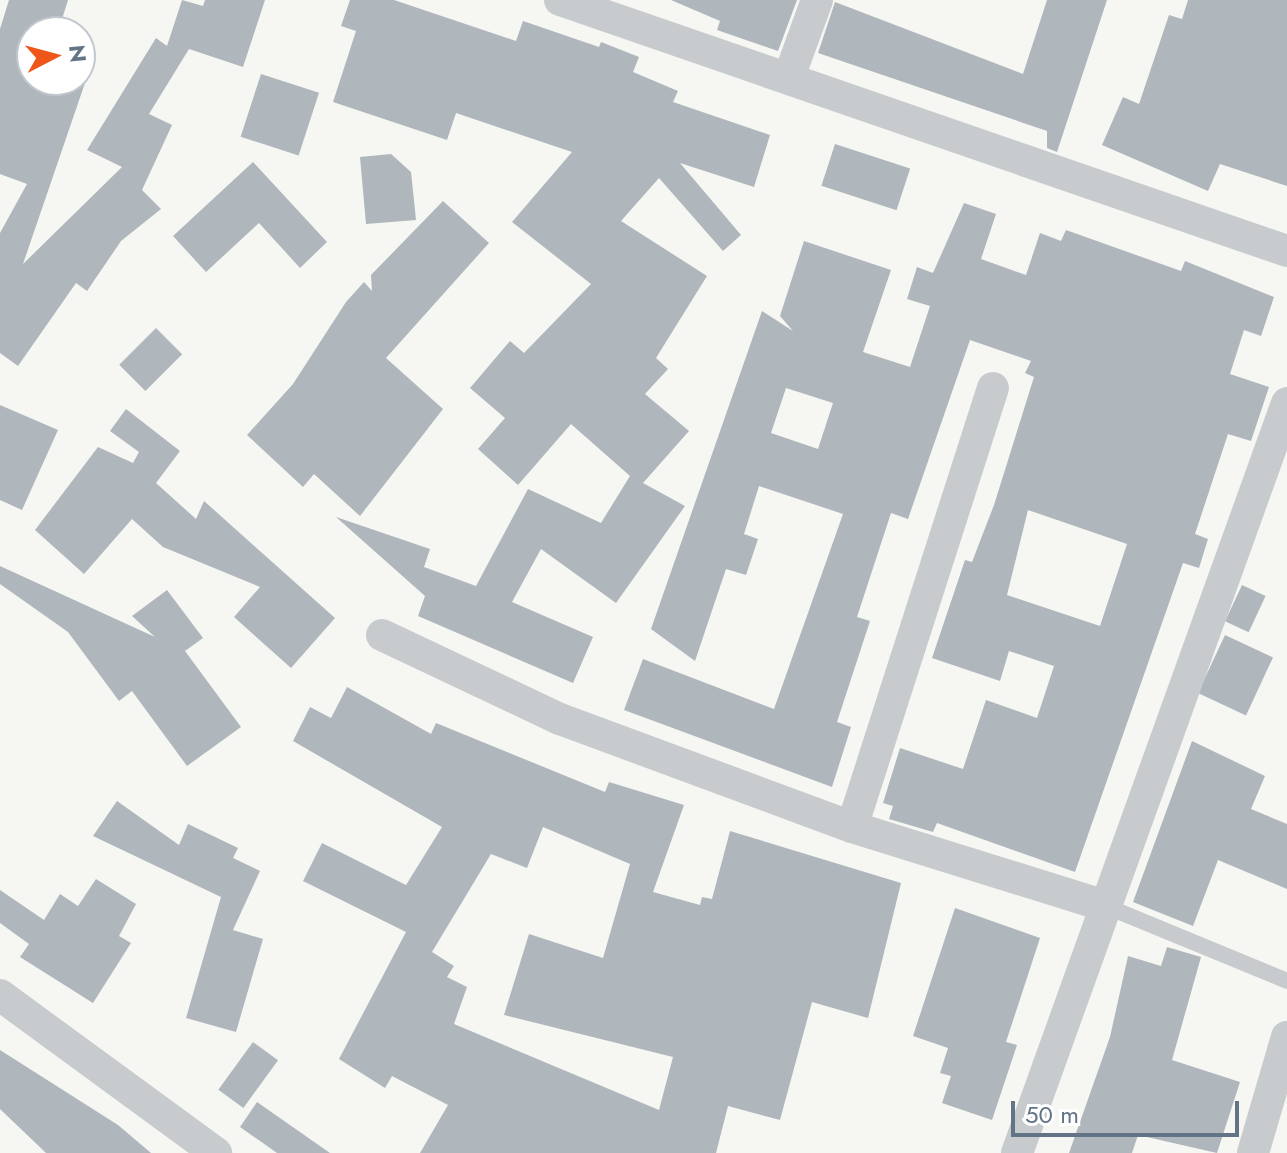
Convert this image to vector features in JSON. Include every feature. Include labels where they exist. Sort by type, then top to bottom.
[{"type":"street","points":[[560,0],[1287,251]]},
{"type":"street","points":[[789,77],[817,0]]},
{"type":"street","points":[[852,827],[993,388]]},
{"type":"street","points":[[1017,1153],[1103,905],[1287,403]]},
{"type":"street","points":[[382,635],[560,719],[852,827],[1103,905]]},
{"type":"street","points":[[0,995],[215,1153]]},
{"type":"street","points":[[1253,1153],[1287,1037]]},
{"type":"lane","points":[[1103,905],[1287,981]]},
{"type":"building","points":[[9,0],[68,0],[63,16],[16,16],[16,96],[81,96],[23,264],[122,167],[87,150],[156,38],[167,46],[182,0],[203,6],[205,0],[265,0],[243,67],[189,49],[149,114],[172,125],[142,190],[161,209],[121,241],[87,291],[76,283],[18,366],[0,353],[0,233],[27,184],[0,174],[0,29]]},
{"type":"building","points":[[350,0],[394,0],[516,41],[523,21],[599,47],[601,42],[639,57],[633,72],[678,91],[673,102],[770,135],[754,187],[680,163],[741,235],[723,251],[659,178],[621,221],[707,276],[656,358],[668,369],[645,394],[689,431],[643,483],[685,506],[616,603],[541,549],[512,602],[593,637],[573,683],[418,616],[425,596],[336,517],[430,549],[424,567],[476,586],[528,489],[601,523],[630,476],[571,424],[518,485],[478,449],[505,418],[470,388],[510,341],[524,353],[591,284],[512,222],[572,152],[456,113],[447,140],[333,102],[356,31],[341,26]]},
{"type":"building","points":[[671,0],[797,0],[778,51],[717,30],[720,21]]},
{"type":"building","points":[[1047,0],[1107,0],[1057,152],[1047,148],[1047,131],[818,53],[835,2],[1023,74]]},
{"type":"building","points":[[1188,0],[1287,0],[1287,186],[1220,164],[1208,191],[1102,145],[1123,97],[1139,104],[1169,15],[1182,19]]},
{"type":"building","points":[[261,74],[319,93],[299,156],[241,137]]},
{"type":"building","points":[[835,144],[910,168],[897,210],[821,186]]},
{"type":"building","points":[[391,154],[411,172],[416,220],[366,224],[360,157]]},
{"type":"building","points":[[253,162],[327,242],[300,268],[259,223],[206,272],[173,236]]},
{"type":"building","points":[[443,201],[489,243],[386,358],[443,409],[360,516],[314,474],[303,487],[247,435],[293,384],[346,302],[364,282],[372,291],[371,275]]},
{"type":"building","points":[[964,203],[996,214],[981,259],[1026,275],[1040,233],[1061,241],[1066,230],[1181,271],[1185,261],[1274,297],[1261,336],[1244,330],[1230,374],[1269,387],[1251,441],[1228,434],[1195,534],[1208,539],[1199,568],[1183,563],[1075,872],[937,823],[933,832],[889,819],[893,806],[883,803],[900,748],[963,769],[986,700],[1037,718],[1054,666],[1009,651],[1000,681],[932,658],[965,560],[972,562],[994,505],[1034,377],[1025,373],[1031,361],[970,340],[908,519],[891,513],[857,617],[870,621],[837,722],[851,727],[832,787],[624,710],[643,659],[774,709],[843,514],[759,486],[744,534],[758,539],[746,575],[726,569],[695,661],[651,629],[762,311],[793,331],[780,316],[804,241],[891,270],[863,352],[910,367],[930,306],[907,299],[917,267],[933,273]],"holes":[[[786,388],[833,403],[818,449],[771,433]],[[1028,510],[1127,544],[1100,626],[1007,595]]]},
{"type":"building","points":[[156,328],[182,354],[145,391],[119,365]]},
{"type":"building","points":[[0,405],[58,430],[22,510],[0,500]]},
{"type":"building","points":[[126,409],[180,451],[156,483],[196,519],[204,501],[335,618],[291,668],[234,617],[260,587],[163,547],[132,519],[84,574],[35,530],[98,447],[133,463],[139,452],[110,431]]},
{"type":"building","points":[[0,566],[155,637],[132,616],[167,590],[203,638],[185,651],[241,727],[187,766],[132,691],[119,701],[68,632],[0,584]]},
{"type":"building","points":[[1242,585],[1266,596],[1249,632],[1225,621]]},
{"type":"building","points":[[1225,635],[1273,657],[1246,715],[1198,693]]},
{"type":"building","points":[[347,687],[431,734],[436,723],[605,792],[609,782],[684,805],[653,892],[700,905],[702,897],[712,899],[730,831],[901,883],[868,1018],[812,1002],[780,1120],[728,1106],[716,1153],[420,1153],[448,1105],[392,1076],[385,1088],[339,1059],[406,932],[303,881],[322,843],[406,885],[442,827],[293,741],[310,707],[331,718]],"holes":[[[543,827],[630,864],[603,958],[529,934],[504,1015],[673,1057],[659,1110],[454,1024],[467,987],[447,977],[454,966],[432,952],[491,854],[527,868]]]},
{"type":"building","points":[[1192,741],[1265,776],[1251,809],[1287,824],[1287,889],[1218,860],[1193,926],[1133,902]]},
{"type":"building","points":[[117,801],[179,845],[188,824],[238,848],[233,858],[260,871],[233,930],[263,939],[236,1032],[186,1018],[221,897],[93,836]]},
{"type":"building","points":[[96,879],[136,904],[119,936],[131,943],[93,1003],[20,957],[29,944],[0,923],[0,890],[44,920],[60,894],[78,906]]},
{"type":"building","points":[[955,908],[1040,938],[1006,1042],[1017,1045],[992,1120],[942,1103],[951,1076],[940,1073],[948,1048],[913,1036]]},
{"type":"building","points":[[1167,947],[1201,957],[1172,1060],[1240,1082],[1217,1153],[1138,1135],[1132,1153],[1069,1153],[1110,1037],[1128,956],[1161,966]]},
{"type":"building","points":[[253,1042],[278,1060],[243,1108],[218,1090]]},
{"type":"building","points":[[0,1050],[118,1125],[151,1153],[46,1153],[0,1109]]},
{"type":"building","points":[[257,1102],[330,1153],[277,1153],[240,1127]]}]
